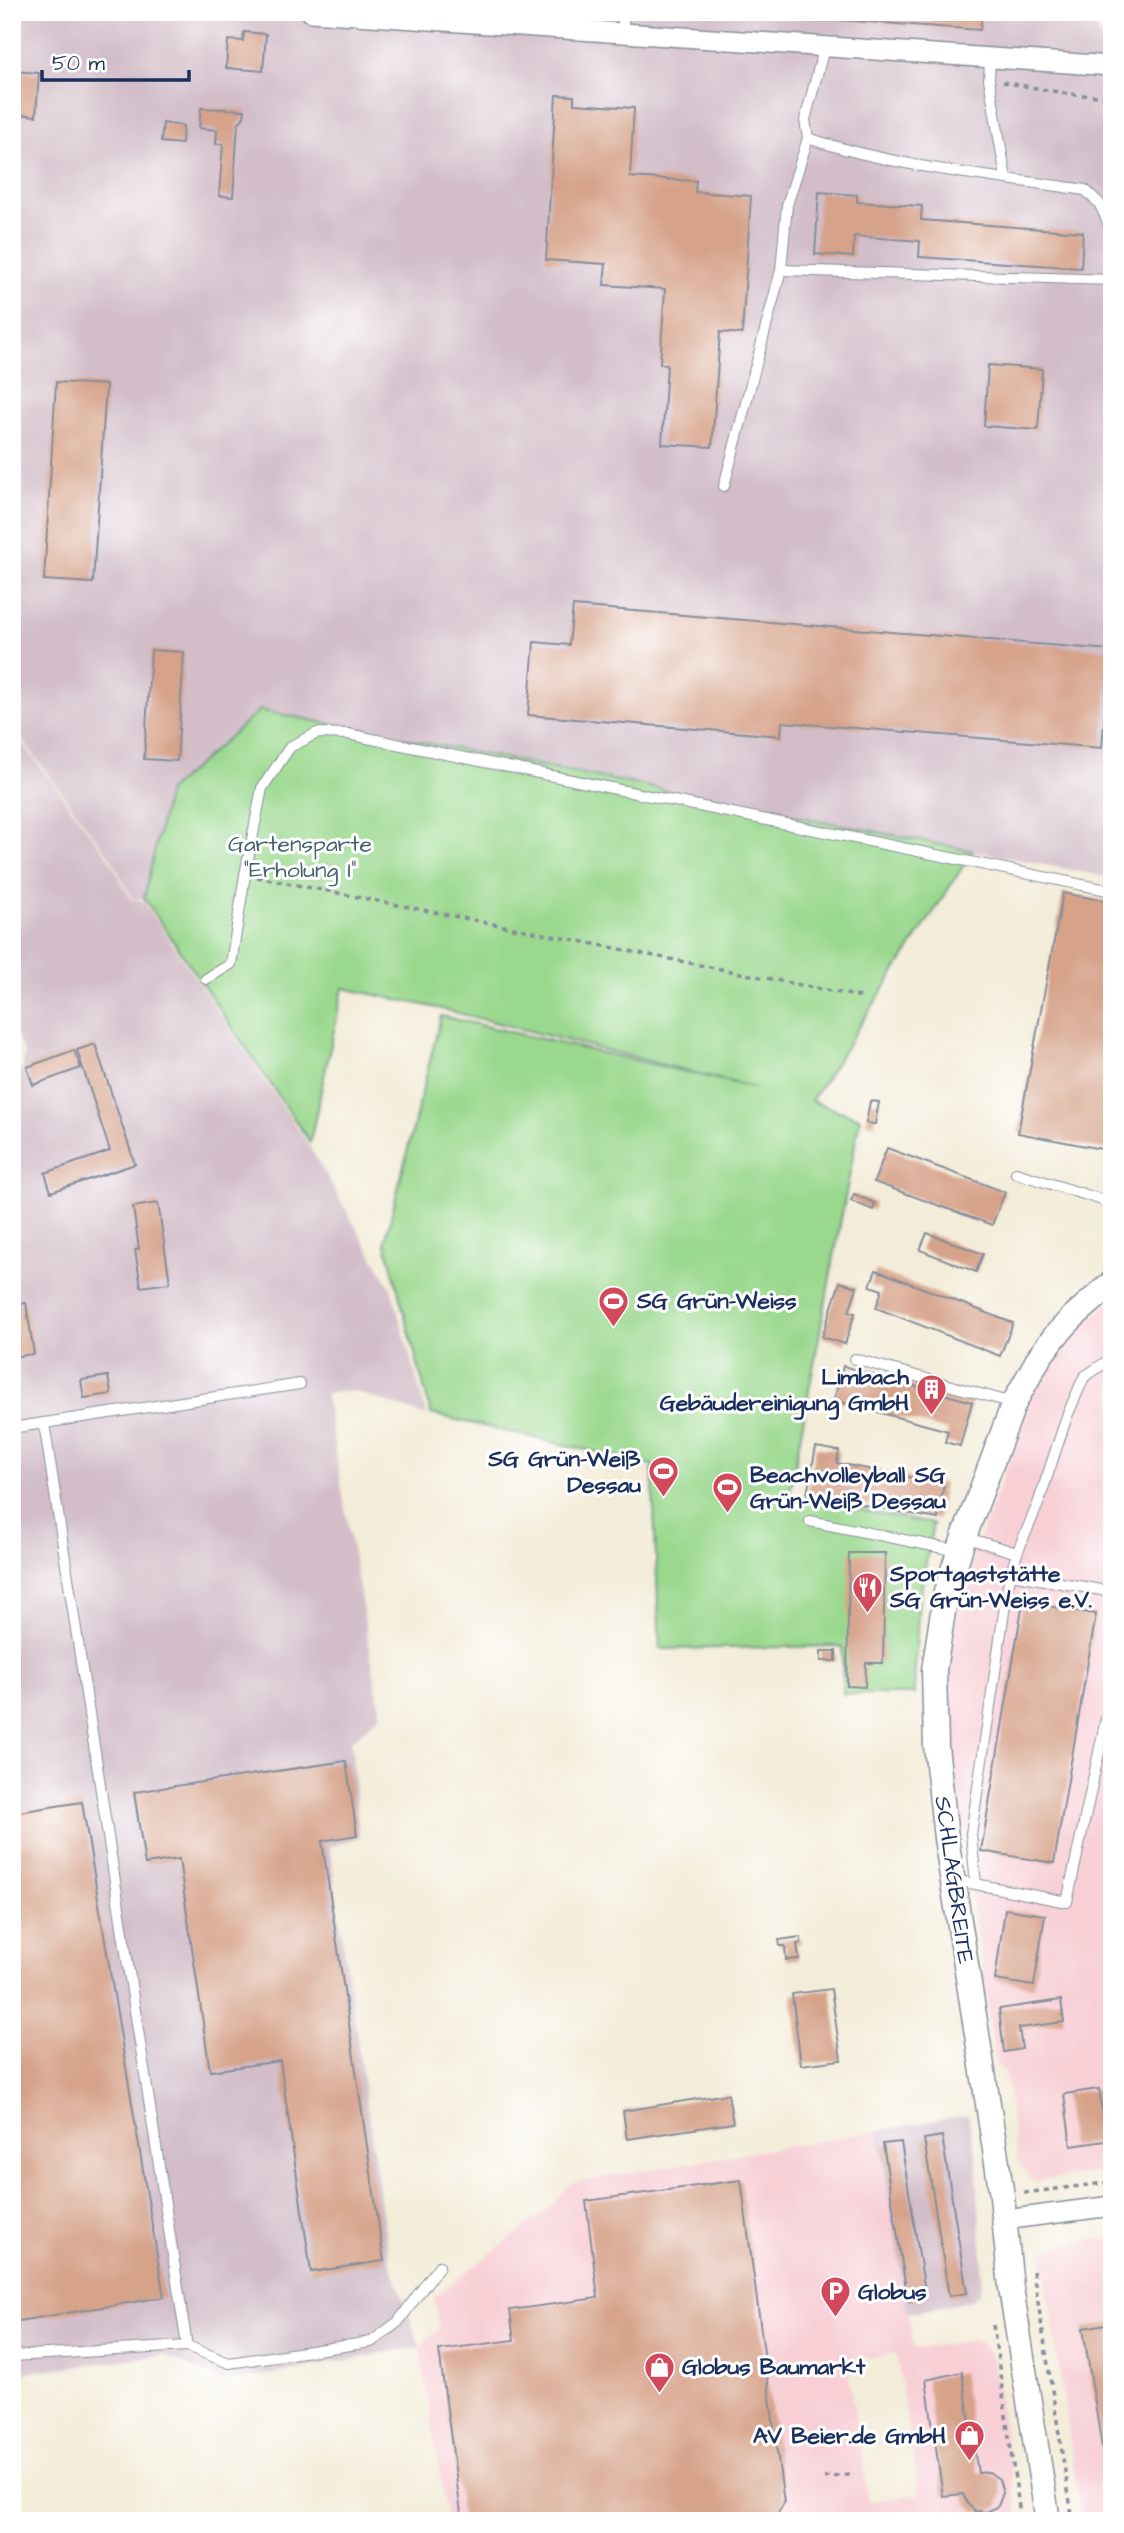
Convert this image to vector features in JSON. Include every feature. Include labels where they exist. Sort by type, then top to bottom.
[{"type":"street","points":[[311,12],[1112,66]]},
{"type":"street","name":"SCHLAGBREITE","points":[[1048,2521],[1011,2288],[965,1885],[939,1774],[934,1670],[941,1619],[961,1544],[1014,1403],[1040,1356],[1056,1335],[1112,1283]]},
{"type":"street","points":[[1003,2208],[1112,2206]]},
{"type":"lane","points":[[622,34],[624,12]]},
{"type":"lane","points":[[724,486],[780,270],[786,205],[808,138],[805,120],[824,48]]},
{"type":"lane","points":[[990,59],[989,79],[1006,178]]},
{"type":"lane","points":[[808,138],[837,148],[920,165],[1085,190],[1099,203],[1112,231]]},
{"type":"lane","points":[[780,270],[1112,280]]},
{"type":"lane","points":[[206,979],[231,964],[262,788],[290,747],[317,733],[348,734],[1112,891]]},
{"type":"lane","points":[[1016,1173],[1112,1203]]},
{"type":"lane","points":[[1112,1358],[1084,1377],[1067,1416],[1011,1574],[992,1688],[965,1885],[1067,1902],[1112,1690]]},
{"type":"lane","points":[[856,1359],[1014,1403]]},
{"type":"lane","points":[[12,1428],[300,1384]]},
{"type":"lane","points":[[44,1423],[187,2346]]},
{"type":"lane","points":[[810,1521],[961,1544],[976,1542],[1017,1553]]},
{"type":"lane","points":[[1011,1574],[1112,1592]]},
{"type":"lane","points":[[12,2356],[187,2346],[229,2363],[371,2342],[398,2322],[439,2266]]},
{"type":"path","points":[[989,79],[1069,94],[1112,97]]},
{"type":"path","points":[[245,875],[861,997]]},
{"type":"path","points":[[1003,2208],[1112,2182]]},
{"type":"path","points":[[992,2320],[1021,2521]]},
{"type":"path","points":[[824,2478],[853,2474]]},
{"type":"shaded area","points":[[12,12],[1098,12],[1096,27],[1112,71],[1112,878],[260,710],[168,791],[144,898],[133,899],[112,860],[12,726]]},
{"type":"shaded area","points":[[12,729],[110,860],[131,899],[143,901],[308,1144],[391,1288],[427,1416],[353,1391],[325,1393],[381,1715],[351,1741],[359,1837],[329,1847],[389,2259],[420,2347],[226,2382],[164,2355],[12,2374],[12,1062],[22,1072],[24,1054],[12,1024]]},
{"type":"shaded area","points":[[1112,1300],[1112,2170],[1033,2182],[1017,2161],[1005,2071],[996,2065],[953,1767],[948,1671],[956,1618],[974,1554],[1038,1381],[1075,1331]]},
{"type":"shaded area","points":[[968,2115],[976,2156],[982,2259],[980,2292],[970,2301],[907,2313],[878,2131]]},
{"type":"shaded area","points":[[878,2131],[914,2349],[972,2340],[983,2344],[993,2360],[1019,2521],[447,2521],[420,2347],[439,2328],[434,2297],[552,2206],[571,2183]],"holes":[[[896,2353],[919,2494],[869,2502],[847,2362]]]},
{"type":"shaded area","points":[[1112,2237],[1112,2521],[1082,2521],[1042,2254],[1063,2244]]},
{"type":"green space","name":"Gartensparte \"Erholung I\"","points":[[260,710],[973,851],[811,1101],[860,1118],[789,1497],[933,1524],[918,1607],[914,1694],[843,1694],[842,1646],[660,1649],[652,1465],[431,1414],[385,1241],[441,1016],[756,1088],[438,1008],[343,988],[310,1142],[144,898],[168,791]]},
{"type":"building","points":[[759,12],[982,12],[980,30]]},
{"type":"building","points":[[244,32],[266,34],[263,71],[226,68],[228,40],[243,41]]},
{"type":"building","points":[[12,71],[39,73],[36,116],[19,114],[20,96],[12,95]]},
{"type":"building","points":[[556,95],[574,96],[574,104],[634,108],[630,177],[696,181],[695,192],[751,196],[742,334],[720,332],[712,447],[662,444],[667,365],[660,364],[665,289],[604,285],[606,264],[546,260]]},
{"type":"building","points":[[201,108],[245,110],[244,117],[238,124],[233,197],[219,196],[223,144],[216,144],[217,130],[199,128]]},
{"type":"building","points":[[163,123],[183,126],[182,144],[161,142]]},
{"type":"building","points":[[819,192],[857,195],[857,202],[922,206],[921,220],[1083,232],[1081,268],[919,257],[920,241],[854,236],[853,257],[815,254]]},
{"type":"building","points":[[988,365],[1042,369],[1038,430],[984,426]]},
{"type":"building","points":[[56,382],[106,385],[93,583],[44,580]]},
{"type":"building","points":[[573,606],[1110,650],[1102,748],[782,722],[781,736],[528,715],[534,642],[569,645]]},
{"type":"building","points":[[151,650],[184,652],[177,761],[144,759]]},
{"type":"building","points":[[1063,893],[1112,902],[1112,1151],[1018,1133]]},
{"type":"building","points":[[95,1044],[135,1164],[51,1192],[45,1173],[110,1151],[77,1050]]},
{"type":"building","points":[[74,1050],[81,1068],[33,1085],[27,1067]]},
{"type":"building","points":[[870,1101],[879,1102],[875,1124],[866,1123]]},
{"type":"building","points":[[887,1148],[1005,1192],[992,1225],[874,1182]]},
{"type":"building","points":[[854,1194],[875,1203],[873,1210],[851,1201]]},
{"type":"building","points":[[158,1203],[170,1283],[141,1287],[135,1250],[139,1249],[133,1207]]},
{"type":"building","points":[[927,1233],[983,1254],[976,1272],[920,1250]]},
{"type":"building","points":[[876,1270],[1013,1323],[1000,1356],[876,1308],[882,1290],[870,1286]]},
{"type":"building","points":[[840,1282],[857,1287],[849,1312],[855,1313],[845,1344],[822,1337]]},
{"type":"building","points":[[26,1303],[34,1354],[12,1357],[12,1305]]},
{"type":"building","name":"Limbach Gebäudereinigung GmbH","points":[[843,1366],[972,1402],[960,1446],[945,1442],[948,1431],[834,1400]]},
{"type":"building","points":[[108,1376],[111,1394],[84,1398],[81,1380]]},
{"type":"building","points":[[816,1447],[839,1451],[837,1463],[944,1484],[938,1519],[807,1494]]},
{"type":"building","points":[[849,1553],[885,1553],[883,1663],[866,1663],[865,1687],[847,1686]]},
{"type":"building","points":[[1023,1602],[1096,1614],[1054,1863],[981,1851]]},
{"type":"building","points":[[821,1651],[836,1651],[836,1661],[821,1661]]},
{"type":"building","points":[[346,1761],[357,1835],[322,1841],[384,2261],[311,2272],[280,2061],[210,2071],[179,1859],[145,1864],[134,1792]]},
{"type":"building","points":[[82,1802],[164,2297],[12,2322],[12,1813]]},
{"type":"building","points":[[1005,1909],[1045,1915],[1034,1986],[995,1980]]},
{"type":"building","points":[[801,1937],[801,1943],[797,1944],[799,1959],[786,1960],[785,1946],[780,1946],[779,1940]]},
{"type":"building","points":[[831,1989],[841,2060],[801,2065],[792,1994]]},
{"type":"building","points":[[1061,2000],[1064,2022],[1019,2028],[1022,2049],[1004,2052],[999,2009]]},
{"type":"building","points":[[1099,2089],[1106,2141],[1071,2146],[1064,2094]]},
{"type":"building","points":[[728,2094],[733,2123],[627,2139],[623,2111]]},
{"type":"building","points":[[942,2136],[967,2293],[949,2296],[924,2139]]},
{"type":"building","points":[[901,2142],[926,2298],[908,2301],[883,2144]]},
{"type":"building","points":[[741,2180],[784,2503],[773,2521],[683,2521],[683,2516],[649,2521],[462,2521],[439,2350],[514,2340],[510,2310],[598,2298],[586,2201]]},
{"type":"building","points":[[1112,2323],[1112,2498],[1110,2498],[1083,2328]]},
{"type":"building","points":[[962,2372],[978,2473],[989,2472],[999,2479],[1003,2493],[998,2506],[987,2512],[975,2511],[963,2494],[943,2496],[926,2380]]},
{"type":"place","name":"SG Grün-Weiss","points":[[614,1328]]},
{"type":"place","name":"Limbach Gebäudereinigung GmbH","points":[[932,1417]]},
{"type":"place","name":"SG Grün-Weiß Dessau","points":[[664,1499]]},
{"type":"place","name":"Beachvolleyball SG Grün-Weiß Dessau","points":[[727,1515]]},
{"type":"place","name":"Sportgaststätte SG Grün-Weiss e.V.","points":[[867,1614]]},
{"type":"place","name":"Globus","points":[[835,2319]]},
{"type":"place","name":"Globus Baumarkt","points":[[659,2394]]},
{"type":"place","name":"AV Beier.de GmbH","points":[[969,2463]]}]
